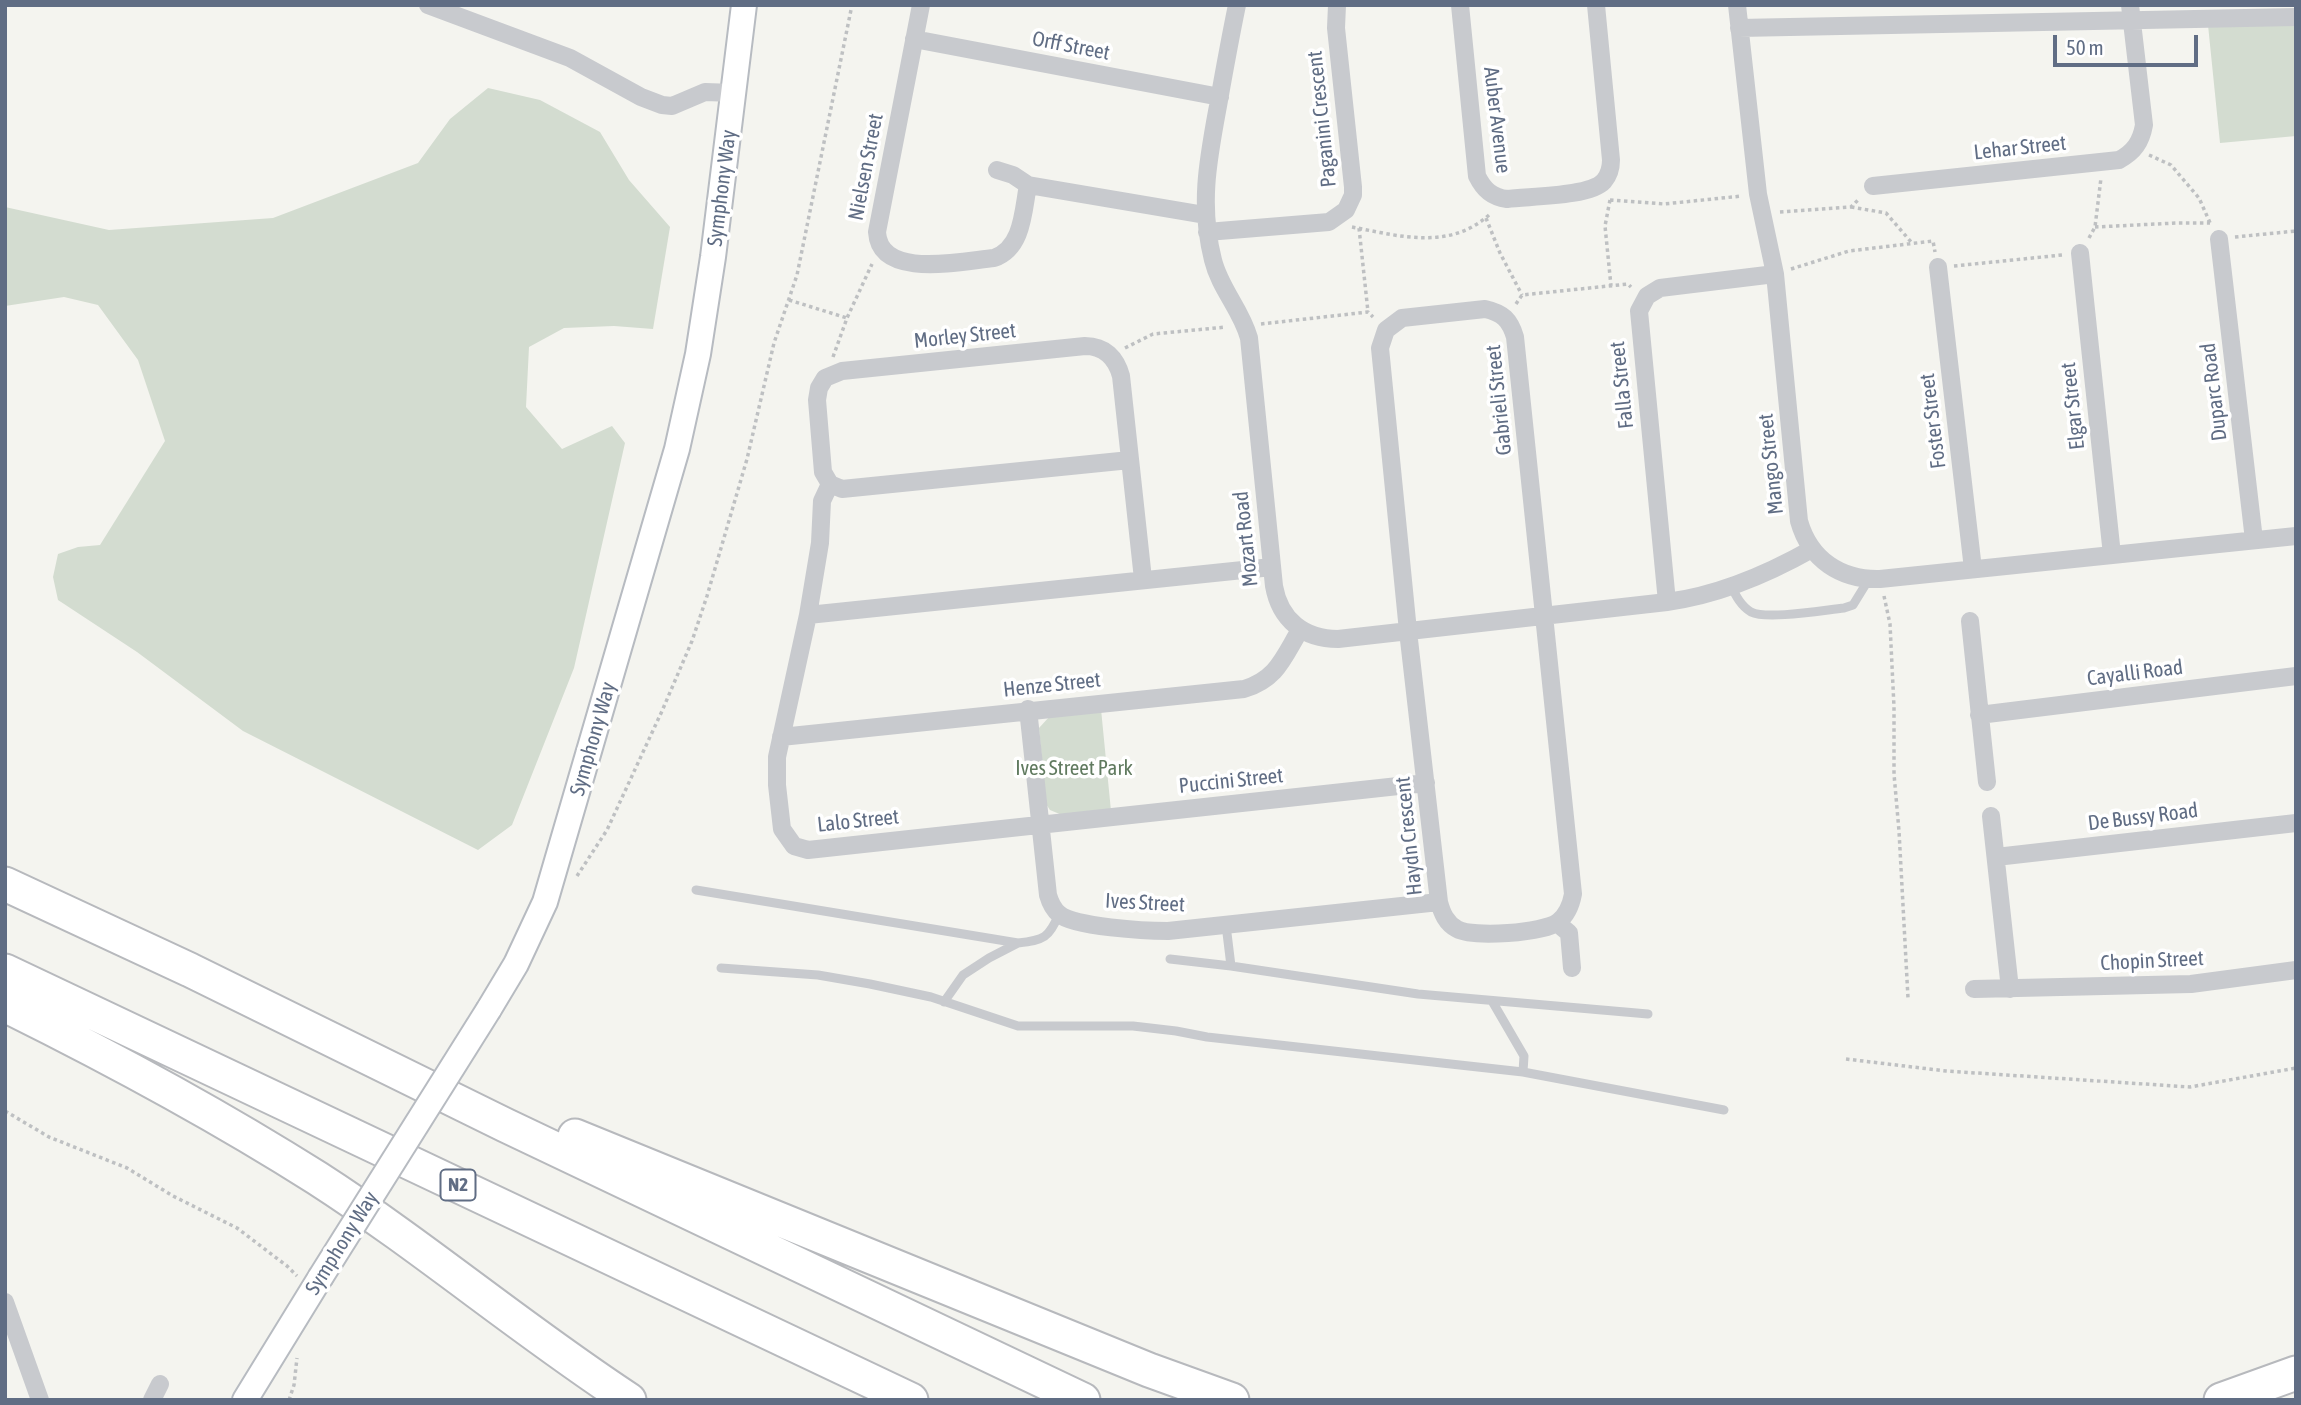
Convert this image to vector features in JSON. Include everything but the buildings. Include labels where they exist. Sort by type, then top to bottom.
[{"type":"highway","points":[[5,884],[190,970],[505,1125],[1083,1400]]},
{"type":"highway","points":[[190,970],[346,1035],[523,1114],[1149,1370],[1233,1400]]},
{"type":"highway","name":"N2","points":[[5,971],[911,1400]]},
{"type":"highway","points":[[5,1005],[130,1068],[318,1179],[384,1224],[565,1358],[629,1400]]},
{"type":"highway","points":[[565,1358],[608,1400]]},
{"type":"highway","points":[[2221,1400],[2296,1373]]},
{"type":"main road","name":"Symphony Way","points":[[245,1400],[308,1277],[489,1009],[516,964],[545,902],[677,449],[700,340],[744,5]]},
{"type":"street","points":[[428,5],[570,58],[641,97],[662,105],[672,106],[705,92],[734,93]]},
{"type":"street","name":"Nielsen Street","points":[[921,5],[877,228],[880,246],[885,253],[900,261],[925,264],[1002,255],[1017,238],[1028,185]]},
{"type":"street","name":"Mozart Road","points":[[1237,5],[1206,174],[1206,224],[1216,270],[1226,293],[1241,316],[1249,338],[1276,597],[1285,616],[1300,630]]},
{"type":"street","name":"Paganini Crescent","points":[[1329,222],[1346,209],[1353,195],[1336,28],[1337,5]]},
{"type":"street","name":"Auber Avenue","points":[[1461,5],[1477,176],[1485,190],[1499,198],[1507,199],[1589,190]]},
{"type":"street","points":[[1589,190],[1604,181],[1611,160],[1596,5]]},
{"type":"street","name":"Mango Street","points":[[1737,5],[1758,194],[1775,274],[1800,521],[1812,549],[1827,565],[1847,575],[1875,579],[2296,536]]},
{"type":"street","points":[[2131,14],[2144,117],[2143,133],[2135,148]]},
{"type":"street","points":[[1739,27],[2131,14],[2296,18]]},
{"type":"street","name":"Orff Street","points":[[914,39],[1220,97]]},
{"type":"street","name":"Lehar Street","points":[[1873,186],[2119,160],[2135,148]]},
{"type":"street","points":[[997,170],[1013,174],[1028,185],[1206,224],[1329,222]]},
{"type":"street","name":"Duparc Road","points":[[2214,231],[2254,540]]},
{"type":"street","name":"Elgar Street","points":[[2080,253],[2112,555]]},
{"type":"street","name":"Foster Street","points":[[1938,267],[1973,569]]},
{"type":"street","points":[[1647,296],[1667,286],[1775,274]]},
{"type":"street","name":"Falla Street","points":[[1647,296],[1639,311],[1638,320],[1667,602]]},
{"type":"street","name":"Gabrieli Street","points":[[1408,631],[1380,342],[1391,324],[1402,318],[1485,309],[1506,318],[1515,337],[1545,616]]},
{"type":"street","name":"Morley Street","points":[[825,378],[842,371],[1094,346],[1111,355],[1120,371],[1143,579]]},
{"type":"street","points":[[825,378],[819,388],[817,400],[822,466],[830,484],[835,487],[848,489],[1130,460]]},
{"type":"street","name":"Lalo Street","points":[[830,484],[822,501],[820,543],[808,614],[777,757],[782,829],[789,841],[801,848],[815,849],[1040,825]]},
{"type":"street","points":[[1300,630],[1328,639],[1702,597],[1775,570],[1812,549]]},
{"type":"street","points":[[808,614],[1272,567]]},
{"type":"street","points":[[1545,616],[1573,894],[1568,910],[1557,923],[1569,933],[1572,968]]},
{"type":"street","points":[[1970,621],[1987,782]]},
{"type":"street","name":"Henze Street","points":[[781,737],[1028,709],[1244,689],[1264,682],[1272,675],[1300,630]]},
{"type":"street","name":"Haydn Crescent","points":[[1408,631],[1439,902],[1445,918],[1451,925],[1473,934],[1543,929],[1557,923]]},
{"type":"street","name":"Cayalli Road","points":[[1979,715],[2296,676]]},
{"type":"street","points":[[1028,709],[1048,895],[1059,914]]},
{"type":"street","name":"Puccini Street","points":[[1040,825],[1426,783]]},
{"type":"street","points":[[1991,816],[2010,989]]},
{"type":"street","name":"De Bussy Road","points":[[1996,858],[2296,823]]},
{"type":"street","name":"Ives Street","points":[[1059,914],[1076,922],[1168,931],[1439,902]]},
{"type":"street","name":"Chopin Street","points":[[1974,989],[2191,984],[2296,970]]},
{"type":"street","points":[[5,1302],[9,1328],[40,1400]]},
{"type":"lane","points":[[1731,586],[1740,603],[1751,612],[1765,615],[1844,608],[1853,605],[1875,579]]},
{"type":"lane","points":[[696,891],[1018,943],[1040,941],[1052,931],[1059,914]]},
{"type":"lane","points":[[1226,925],[1231,966]]},
{"type":"lane","points":[[944,1002],[963,975],[1018,943]]},
{"type":"lane","points":[[1170,960],[1231,966],[1418,994],[1648,1014]]},
{"type":"lane","points":[[721,968],[818,975],[944,1002],[1018,1026],[1133,1026],[1208,1037],[1523,1072],[1724,1110]]},
{"type":"lane","points":[[1492,1001],[1524,1056],[1523,1072]]},
{"type":"path","points":[[570,886],[607,830],[692,641],[747,458],[774,343],[797,275],[852,5]]},
{"type":"path","points":[[2135,148],[2171,165],[2199,198],[2214,231]]},
{"type":"path","points":[[1775,274],[1849,251],[1933,241],[1938,267],[2080,253],[2095,228],[2103,162]]},
{"type":"path","points":[[1849,207],[1873,186]]},
{"type":"path","points":[[1589,190],[1610,200],[1664,204],[1758,194]]},
{"type":"path","points":[[1329,222],[1409,239],[1453,236],[1486,218],[1507,199]]},
{"type":"path","points":[[1610,200],[1605,226],[1611,286]]},
{"type":"path","points":[[1761,213],[1849,207],[1886,213],[1912,243]]},
{"type":"path","points":[[1486,218],[1500,253],[1522,295]]},
{"type":"path","points":[[2095,228],[2177,223],[2214,231],[2296,231]]},
{"type":"path","points":[[1359,228],[1368,312]]},
{"type":"path","points":[[825,378],[847,318],[880,246]]},
{"type":"path","points":[[1506,318],[1522,295],[1628,284],[1647,296]]},
{"type":"path","points":[[789,300],[847,318]]},
{"type":"path","points":[[1875,579],[1890,624],[1894,774],[1908,998]]},
{"type":"path","points":[[1846,1059],[1946,1072],[2190,1087],[2296,1068]]},
{"type":"path","points":[[5,1111],[49,1137],[127,1168],[173,1196],[237,1228],[287,1266],[308,1277]]},
{"type":"path","points":[[289,1400],[298,1361],[294,1351]]},
{"type":"green space","points":[[2296,23],[2296,136],[2220,143],[2208,25]]},
{"type":"green space","points":[[488,88],[540,100],[600,132],[629,180],[670,227],[653,329],[614,326],[564,328],[529,347],[526,407],[562,449],[612,426],[625,443],[574,668],[512,825],[478,850],[243,731],[137,652],[58,600],[53,577],[58,554],[78,547],[100,545],[165,441],[138,360],[98,305],[64,297],[5,306],[5,207],[109,230],[273,218],[418,163],[450,119]]},
{"type":"green space","name":"Ives Street Park","points":[[1101,709],[1111,811],[1062,815],[1050,810],[1046,804],[1039,728],[1050,716]]}]
